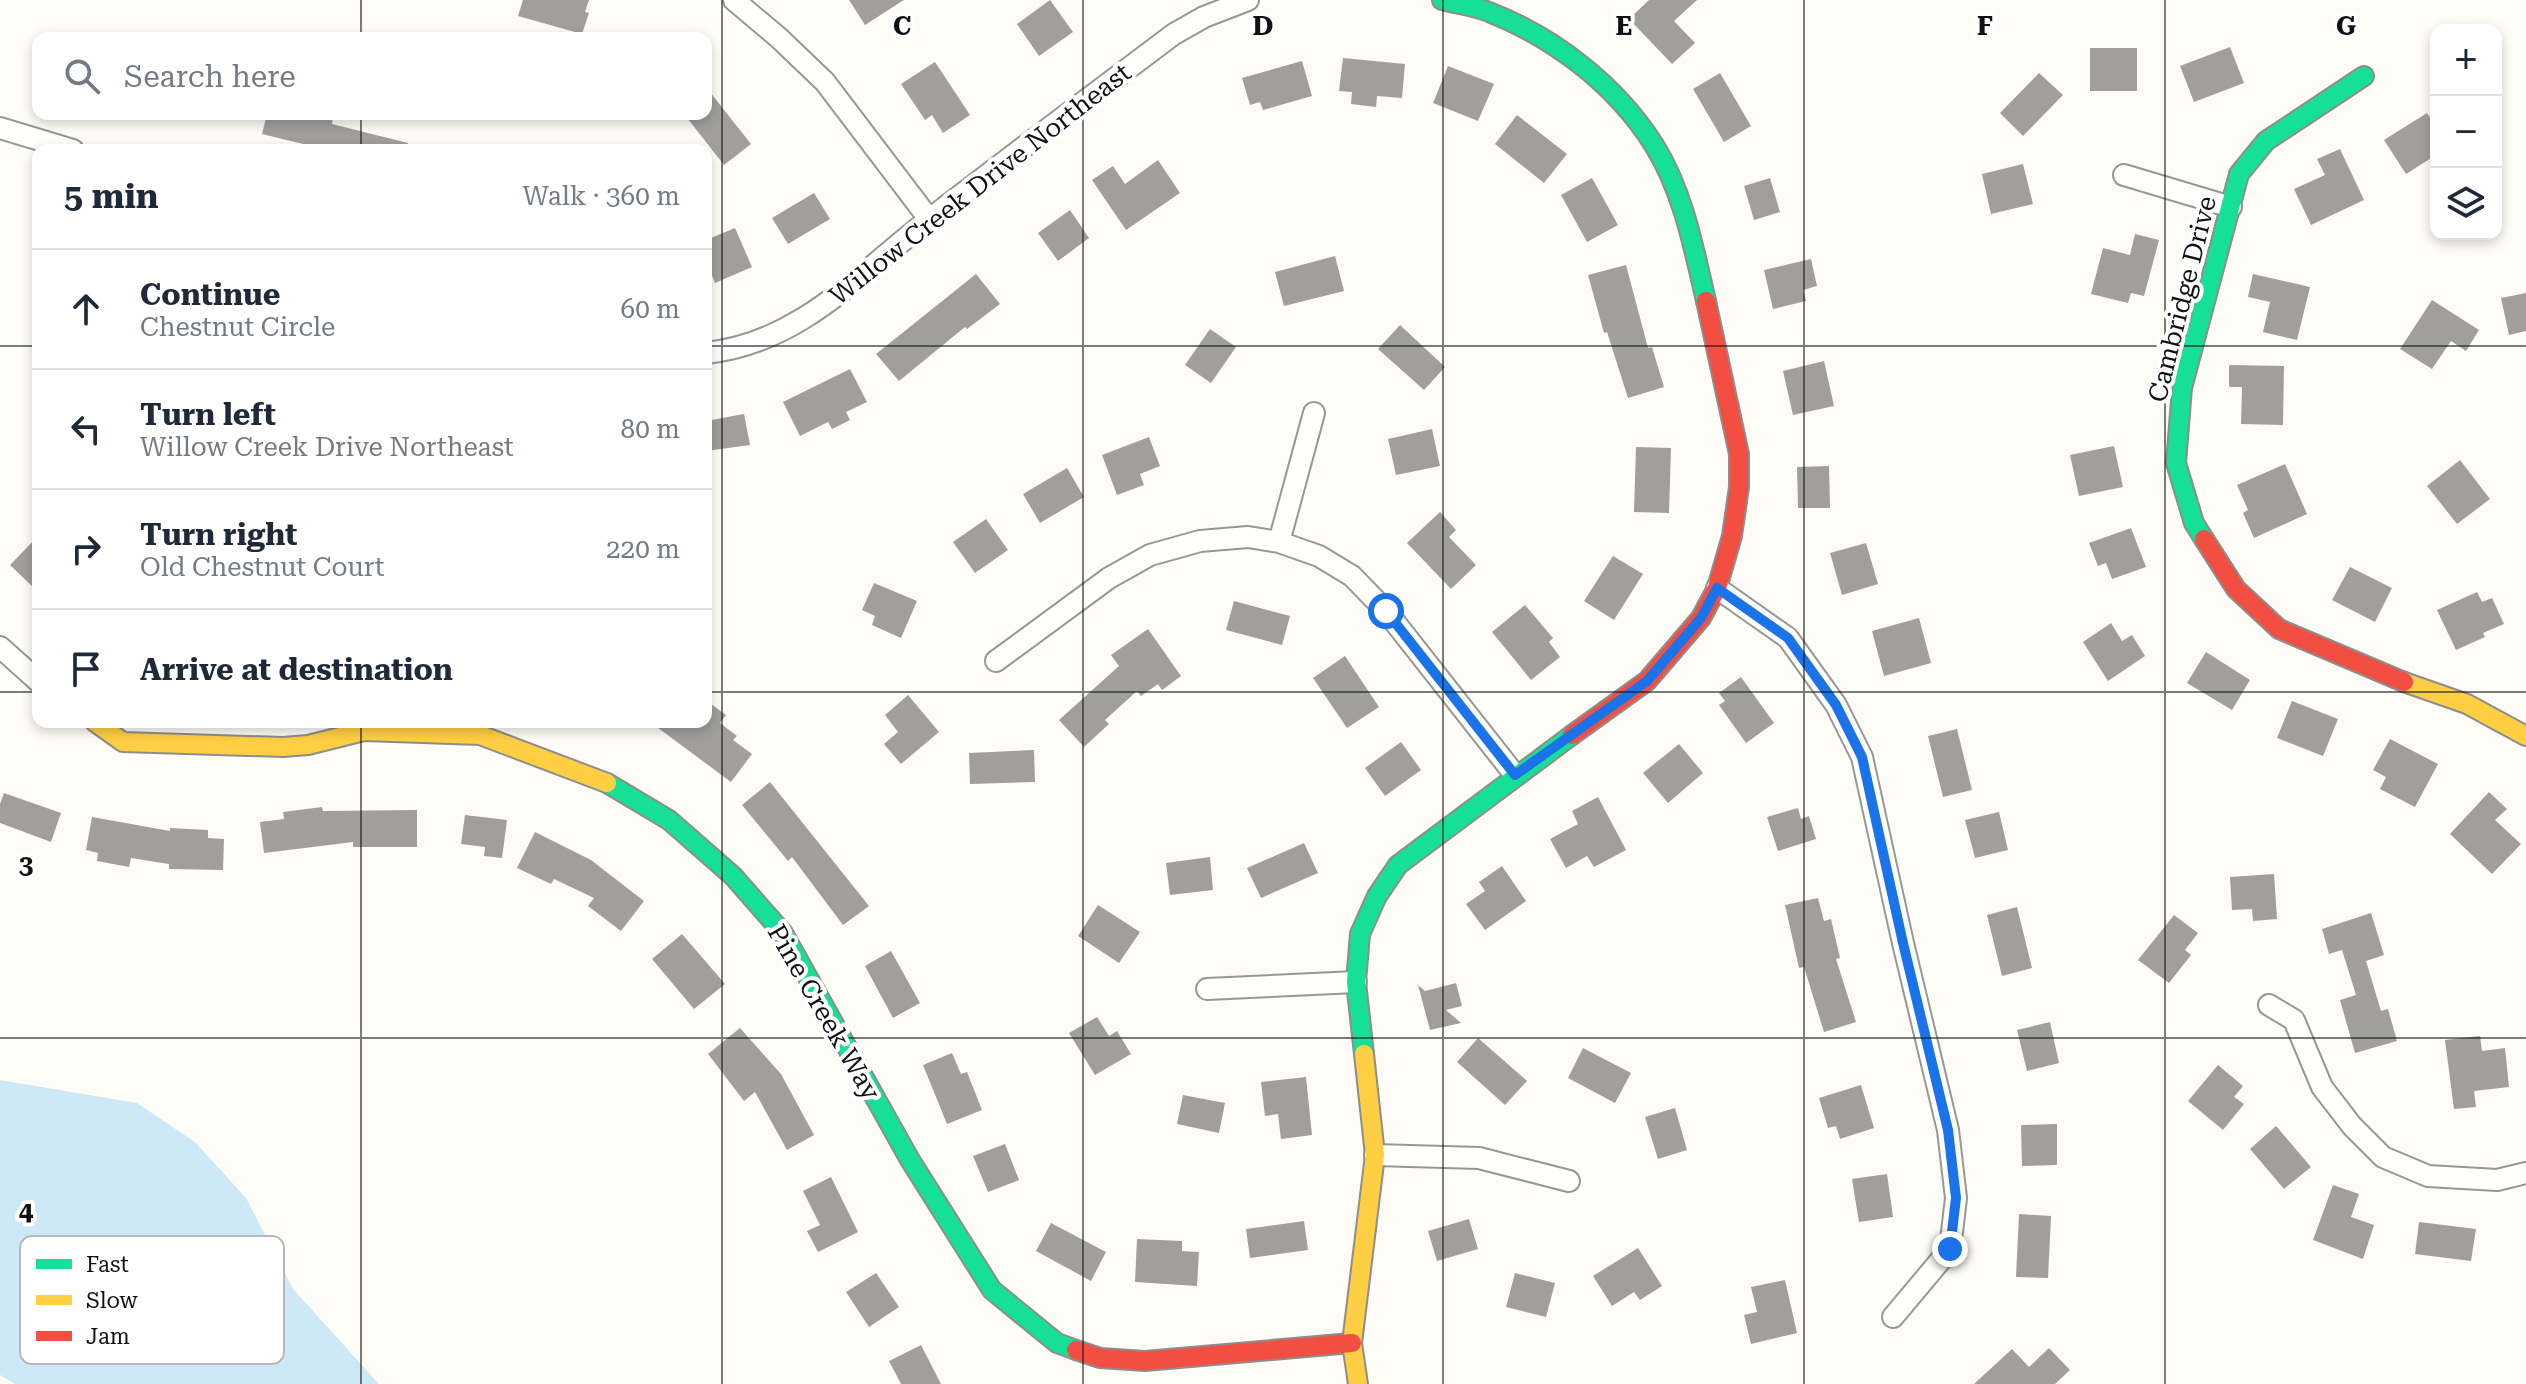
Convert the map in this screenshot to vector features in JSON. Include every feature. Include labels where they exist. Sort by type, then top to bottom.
[{"type":"street","points":[[734,0],[825,82],[929,219]]},
{"type":"street","points":[[1358,1384],[1352,1343],[1375,1155],[1356,982],[1360,934],[1377,896],[1398,865],[1515,775],[1647,681],[1701,618],[1717,588],[1732,536],[1739,487],[1739,454],[1697,261],[1680,203],[1655,147],[1598,77],[1492,6],[1442,0]]},
{"type":"street","name":"Willow Creek Drive Northeast","points":[[712,352],[733,350],[773,336],[813,314],[929,219],[1174,34],[1240,1]]},
{"type":"street","name":"Cambridge Drive","points":[[2364,76],[2266,141],[2239,174],[2182,388],[2176,463],[2194,523],[2236,589],[2279,629],[2374,671],[2467,704],[2526,736]]},
{"type":"street","points":[[0,128],[53,144]]},
{"type":"street","points":[[2124,175],[2231,207]]},
{"type":"street","points":[[1279,542],[1314,413]]},
{"type":"street","points":[[996,661],[1109,578],[1150,555],[1200,541],[1248,537],[1279,542],[1319,556],[1352,576],[1396,622],[1515,775]]},
{"type":"street","points":[[1717,588],[1788,638],[1836,705],[1862,757],[1948,1130],[1956,1198],[1950,1249],[1893,1317]]},
{"type":"street","points":[[0,647],[32,676]]},
{"type":"street","name":"Pine Creek Way","points":[[103,728],[123,742],[283,747],[308,745],[364,731],[480,735],[617,787],[669,820],[733,876],[783,933],[910,1160],[992,1290],[1057,1343],[1100,1358],[1145,1361],[1352,1343]]},
{"type":"street","points":[[1207,989],[1356,982]]},
{"type":"street","points":[[2269,1005],[2294,1020],[2322,1087],[2352,1126],[2383,1157],[2428,1176],[2497,1180],[2526,1173]]},
{"type":"street","points":[[1375,1155],[1479,1158],[1569,1181]]},
{"type":"water","points":[[0,1080],[137,1103],[195,1142],[246,1198],[266,1236],[20,1236],[20,1364],[284,1364],[284,1272],[293,1289],[379,1384],[15,1384],[0,1375]]},
{"type":"building","points":[[523,0],[589,0],[585,12],[589,13],[583,32],[518,16]]},
{"type":"building","points":[[849,0],[904,0],[865,25]]},
{"type":"building","points":[[1050,0],[1073,32],[1039,56],[1017,24]]},
{"type":"building","points":[[1649,0],[1697,0],[1674,21],[1695,43],[1672,64],[1629,19]]},
{"type":"building","points":[[2230,47],[2244,83],[2194,102],[2180,66]]},
{"type":"building","points":[[2090,48],[2137,48],[2137,91],[2090,91]]},
{"type":"building","points":[[1343,58],[1405,64],[1402,98],[1377,96],[1376,107],[1351,104],[1352,92],[1339,91]]},
{"type":"building","points":[[1302,61],[1312,96],[1263,110],[1260,102],[1250,105],[1242,78]]},
{"type":"building","points":[[935,62],[970,115],[943,133],[932,115],[925,120],[901,84]]},
{"type":"building","points":[[1448,66],[1494,84],[1478,121],[1433,103]]},
{"type":"building","points":[[1720,73],[1751,126],[1724,142],[1693,89]]},
{"type":"building","points":[[2039,73],[2063,95],[2023,136],[2000,113]]},
{"type":"building","points":[[712,95],[751,144],[724,165],[712,150],[712,144],[708,144],[689,120],[712,120]]},
{"type":"building","points":[[2427,113],[2430,118],[2430,159],[2406,174],[2384,140]]},
{"type":"building","points":[[1517,115],[1567,154],[1544,183],[1495,144]]},
{"type":"building","points":[[266,120],[333,120],[332,124],[408,144],[303,144],[262,134]]},
{"type":"building","points":[[2340,149],[2364,200],[2311,225],[2294,189],[2325,175],[2317,159]]},
{"type":"building","points":[[1158,160],[1180,193],[1126,230],[1092,180],[1113,166],[1125,184]]},
{"type":"building","points":[[2023,164],[2033,204],[1991,214],[1982,174]]},
{"type":"building","points":[[1592,178],[1618,225],[1587,242],[1561,195]]},
{"type":"building","points":[[1770,178],[1780,212],[1754,220],[1744,186]]},
{"type":"building","points":[[814,193],[830,219],[788,244],[772,218]]},
{"type":"building","points":[[1070,210],[1089,238],[1058,261],[1038,233]]},
{"type":"building","points":[[735,228],[752,267],[715,283],[712,275],[712,238]]},
{"type":"building","points":[[2135,234],[2159,240],[2144,296],[2131,293],[2128,303],[2091,294],[2103,248],[2130,255]]},
{"type":"building","points":[[1335,256],[1344,291],[1284,306],[1275,272]]},
{"type":"building","points":[[1811,259],[1817,286],[1803,290],[1806,301],[1773,309],[1764,270]]},
{"type":"building","points":[[1626,265],[1648,348],[1652,347],[1664,387],[1628,398],[1607,332],[1604,333],[1588,275]]},
{"type":"building","points":[[976,274],[1000,304],[967,329],[965,327],[899,381],[876,354]]},
{"type":"building","points":[[2253,274],[2310,287],[2297,340],[2263,332],[2270,302],[2248,297]]},
{"type":"building","points":[[2526,293],[2526,331],[2509,335],[2501,298]]},
{"type":"building","points":[[2432,300],[2479,330],[2466,351],[2451,341],[2432,369],[2400,349]]},
{"type":"building","points":[[1400,325],[1445,367],[1424,390],[1378,349]]},
{"type":"building","points":[[1210,329],[1236,347],[1211,383],[1185,365]]},
{"type":"building","points":[[1824,361],[1834,406],[1793,415],[1783,371]]},
{"type":"building","points":[[2229,365],[2284,366],[2283,425],[2241,424],[2242,387],[2229,387]]},
{"type":"building","points":[[850,369],[867,402],[846,412],[850,420],[832,429],[828,422],[800,436],[783,402]]},
{"type":"building","points":[[744,414],[750,445],[712,450],[712,420]]},
{"type":"building","points":[[1432,429],[1440,466],[1396,475],[1388,439]]},
{"type":"building","points":[[1149,437],[1160,466],[1140,474],[1144,485],[1117,495],[1102,455]]},
{"type":"building","points":[[2114,446],[2123,487],[2079,496],[2070,455]]},
{"type":"building","points":[[1636,447],[1671,448],[1669,513],[1634,512]]},
{"type":"building","points":[[2460,460],[2490,499],[2457,524],[2427,486]]},
{"type":"building","points":[[2285,464],[2307,514],[2254,538],[2243,513],[2248,510],[2237,485]]},
{"type":"building","points":[[1829,466],[1830,508],[1798,508],[1797,467]]},
{"type":"building","points":[[1067,468],[1084,497],[1040,523],[1023,494]]},
{"type":"building","points":[[1440,512],[1456,530],[1449,537],[1476,565],[1451,589],[1407,543]]},
{"type":"building","points":[[986,519],[1008,550],[975,573],[953,542]]},
{"type":"building","points":[[2131,528],[2146,567],[2112,579],[2106,563],[2098,566],[2089,543]]},
{"type":"building","points":[[32,542],[32,586],[10,565]]},
{"type":"building","points":[[1866,543],[1878,584],[1842,595],[1830,553]]},
{"type":"building","points":[[1613,556],[1643,574],[1614,620],[1584,601]]},
{"type":"building","points":[[2350,567],[2392,588],[2375,622],[2332,600]]},
{"type":"building","points":[[874,583],[917,601],[901,638],[872,625],[875,616],[862,610]]},
{"type":"building","points":[[2477,592],[2482,602],[2492,598],[2504,624],[2456,650],[2437,610]]},
{"type":"building","points":[[1234,601],[1290,616],[1282,645],[1226,630]]},
{"type":"building","points":[[1525,605],[1553,638],[1549,642],[1560,657],[1531,680],[1492,632]]},
{"type":"building","points":[[1919,618],[1931,663],[1884,676],[1872,631]]},
{"type":"building","points":[[2111,623],[2122,641],[2132,635],[2145,656],[2108,681],[2083,642]]},
{"type":"building","points":[[1148,629],[1181,676],[1162,690],[1158,684],[1141,696],[1137,691],[1105,720],[1109,724],[1084,747],[1059,720],[1119,666],[1111,655]]},
{"type":"building","points":[[2206,652],[2250,680],[2232,710],[2187,683]]},
{"type":"building","points":[[1345,656],[1379,707],[1347,728],[1313,678]]},
{"type":"building","points":[[1741,677],[1774,723],[1746,743],[1719,705],[1725,701],[1719,693]]},
{"type":"building","points":[[908,695],[939,732],[901,764],[884,744],[898,732],[885,715]]},
{"type":"building","points":[[2292,701],[2338,719],[2323,756],[2277,738]]},
{"type":"building","points":[[712,705],[726,715],[720,723],[737,736],[733,740],[752,754],[731,782],[658,728],[712,728]]},
{"type":"building","points":[[1957,729],[1972,790],[1943,797],[1928,736]]},
{"type":"building","points":[[2390,739],[2438,764],[2415,807],[2380,789],[2386,777],[2373,770]]},
{"type":"building","points":[[1401,742],[1421,770],[1385,796],[1365,768]]},
{"type":"building","points":[[1679,744],[1703,773],[1668,803],[1643,773]]},
{"type":"building","points":[[1034,750],[1035,782],[970,784],[969,753]]},
{"type":"building","points":[[770,782],[869,906],[843,925],[792,857],[788,861],[742,805]]},
{"type":"building","points":[[2489,792],[2507,809],[2495,820],[2521,844],[2492,874],[2450,834]]},
{"type":"building","points":[[4,793],[61,813],[51,842],[0,823],[0,804]]},
{"type":"building","points":[[1598,797],[1626,850],[1594,867],[1587,856],[1566,868],[1550,839],[1578,824],[1572,811]]},
{"type":"building","points":[[322,807],[323,811],[417,810],[417,847],[353,847],[353,842],[264,853],[260,822],[284,819],[283,812]]},
{"type":"building","points":[[1798,808],[1801,819],[1809,816],[1816,839],[1778,851],[1767,817]]},
{"type":"building","points":[[1999,812],[2008,850],[1975,858],[1965,820]]},
{"type":"building","points":[[465,815],[507,820],[502,858],[484,856],[485,847],[461,844]]},
{"type":"building","points":[[92,817],[170,831],[170,828],[208,830],[208,838],[224,839],[223,870],[169,869],[169,864],[131,858],[129,867],[97,861],[98,853],[86,850]]},
{"type":"building","points":[[535,832],[591,860],[644,901],[621,931],[588,906],[594,898],[554,879],[551,884],[517,868]]},
{"type":"building","points":[[1304,843],[1318,873],[1261,898],[1247,868]]},
{"type":"building","points":[[1210,857],[1213,890],[1170,895],[1166,863]]},
{"type":"building","points":[[1502,866],[1526,901],[1485,930],[1466,904],[1485,891],[1479,882]]},
{"type":"building","points":[[2274,874],[2277,919],[2253,921],[2252,909],[2232,910],[2230,877]]},
{"type":"building","points":[[1818,898],[1824,921],[1831,919],[1840,958],[1836,959],[1856,1022],[1824,1032],[1804,967],[1799,968],[1785,905]]},
{"type":"building","points":[[1098,905],[1140,932],[1119,963],[1078,936]]},
{"type":"building","points":[[2017,907],[2032,968],[2002,976],[1987,915]]},
{"type":"building","points":[[2371,913],[2384,955],[2366,961],[2381,1011],[2388,1009],[2397,1041],[2355,1053],[2340,1000],[2356,995],[2342,950],[2329,954],[2322,929]]},
{"type":"building","points":[[2174,915],[2198,933],[2185,950],[2191,955],[2169,983],[2138,960]]},
{"type":"building","points":[[682,934],[725,984],[694,1009],[652,959]]},
{"type":"building","points":[[891,951],[920,1003],[893,1018],[865,966]]},
{"type":"building","points":[[1456,983],[1462,1006],[1446,1010],[1461,1023],[1430,1030],[1418,985],[1425,991]]},
{"type":"building","points":[[1097,1017],[1109,1036],[1117,1031],[1131,1054],[1095,1075],[1069,1033]]},
{"type":"building","points":[[2050,1022],[2059,1063],[2027,1071],[2017,1030]]},
{"type":"building","points":[[740,1028],[781,1074],[814,1135],[787,1150],[755,1092],[744,1101],[708,1054]]},
{"type":"building","points":[[2480,1036],[2482,1051],[2505,1048],[2509,1087],[2474,1091],[2476,1107],[2454,1109],[2445,1040]]},
{"type":"building","points":[[1478,1038],[1527,1081],[1505,1105],[1457,1062]]},
{"type":"building","points":[[1583,1048],[1631,1073],[1615,1103],[1568,1078]]},
{"type":"building","points":[[952,1053],[961,1074],[967,1072],[982,1110],[947,1124],[923,1065]]},
{"type":"building","points":[[2218,1065],[2243,1086],[2234,1097],[2244,1104],[2223,1130],[2188,1101]]},
{"type":"building","points":[[1306,1077],[1312,1135],[1281,1139],[1278,1114],[1265,1116],[1261,1082]]},
{"type":"building","points":[[1861,1085],[1874,1128],[1840,1139],[1836,1126],[1828,1128],[1819,1098]]},
{"type":"building","points":[[1183,1095],[1225,1103],[1219,1133],[1177,1124]]},
{"type":"building","points":[[1675,1108],[1687,1150],[1658,1159],[1645,1117]]},
{"type":"building","points":[[2057,1124],[2057,1165],[2022,1166],[2021,1125]]},
{"type":"building","points":[[2276,1126],[2311,1167],[2284,1189],[2250,1149]]},
{"type":"building","points":[[1005,1144],[1019,1180],[988,1192],[973,1156]]},
{"type":"building","points":[[1887,1174],[1893,1217],[1859,1222],[1852,1179]]},
{"type":"building","points":[[831,1177],[858,1232],[818,1252],[807,1231],[820,1225],[803,1191]]},
{"type":"building","points":[[2333,1185],[2359,1194],[2351,1217],[2374,1225],[2363,1259],[2313,1240]]},
{"type":"building","points":[[2019,1214],[2051,1216],[2048,1278],[2016,1277]]},
{"type":"building","points":[[1469,1219],[1478,1249],[1437,1261],[1428,1231]]},
{"type":"building","points":[[1304,1221],[1308,1250],[1250,1258],[1246,1229]]},
{"type":"building","points":[[2419,1222],[2476,1229],[2471,1261],[2415,1254]]},
{"type":"building","points":[[1051,1223],[1106,1252],[1091,1281],[1036,1251]]},
{"type":"building","points":[[1137,1239],[1182,1241],[1182,1251],[1199,1252],[1197,1286],[1135,1282]]},
{"type":"building","points":[[1638,1248],[1662,1286],[1640,1300],[1634,1292],[1612,1306],[1593,1276]]},
{"type":"building","points":[[876,1273],[899,1307],[869,1327],[846,1292]]},
{"type":"building","points":[[1515,1273],[1555,1283],[1546,1317],[1506,1307]]},
{"type":"building","points":[[1785,1280],[1797,1333],[1751,1344],[1744,1315],[1757,1312],[1751,1287]]},
{"type":"building","points":[[921,1345],[941,1384],[901,1384],[889,1361]]},
{"type":"building","points":[[2049,1348],[2070,1370],[2055,1384],[1974,1384],[2012,1349],[2029,1367]]},
{"type":"traffic: fast","points":[[1442,0],[1484,10],[1537,35],[1602,83],[1639,123],[1673,181],[1706,301]]},
{"type":"traffic: fast","points":[[2204,539],[2194,523],[2176,463],[2182,388],[2239,174],[2266,141],[2364,76]]},
{"type":"traffic: fast","points":[[1364,1054],[1356,982],[1360,934],[1377,896],[1398,865],[1572,735]]},
{"type":"traffic: fast","points":[[607,783],[669,820],[733,876],[783,933],[910,1160],[992,1290],[1057,1343],[1076,1350]]},
{"type":"traffic: slow","points":[[2404,682],[2467,704],[2526,736]]},
{"type":"traffic: slow","points":[[103,728],[123,742],[283,747],[308,745],[364,731],[480,735],[607,783]]},
{"type":"traffic: slow","points":[[1358,1384],[1352,1343],[1375,1155],[1364,1054]]},
{"type":"traffic: jam","points":[[1572,735],[1647,681],[1701,618],[1717,588],[1732,536],[1739,487],[1739,454],[1706,301]]},
{"type":"traffic: jam","points":[[2204,539],[2236,589],[2279,629],[2404,682]]},
{"type":"traffic: jam","points":[[1076,1350],[1100,1358],[1145,1361],[1352,1343]]},
{"type":"route","points":[[1386,611],[1515,775],[1647,681],[1701,618],[1717,588],[1788,638],[1836,705],[1862,757],[1948,1130],[1956,1198],[1950,1249]]}]
